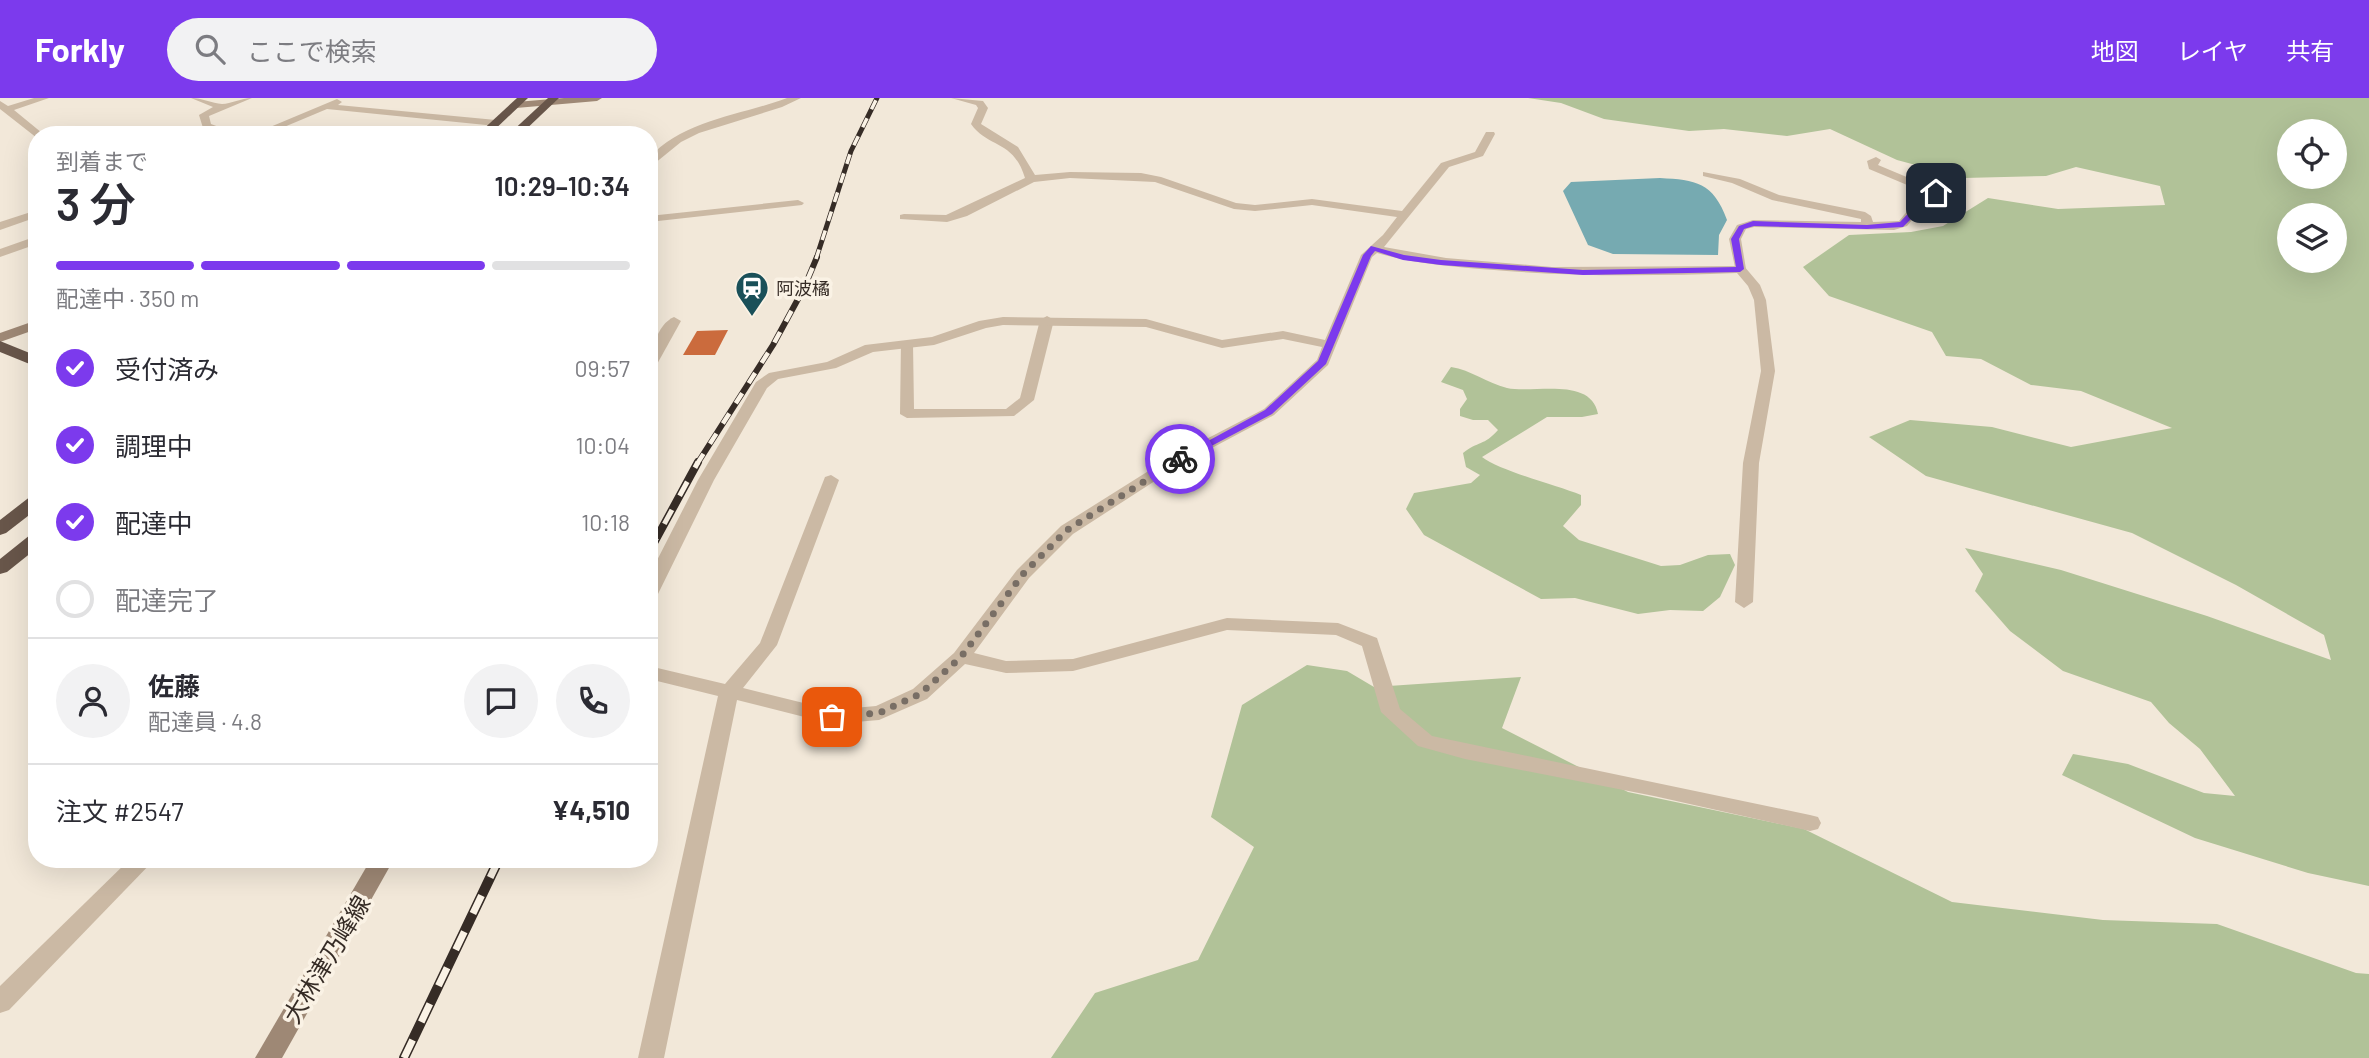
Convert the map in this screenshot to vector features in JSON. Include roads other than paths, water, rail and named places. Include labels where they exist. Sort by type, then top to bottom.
[{"type":"highway","points":[[492,126],[520,101]]},
{"type":"highway","points":[[523,126],[551,101]]},
{"type":"highway","points":[[0,346],[28,358]]},
{"type":"highway","points":[[4,522],[28,506]]},
{"type":"highway","points":[[0,568],[28,546]]},
{"type":"main road","points":[[520,101],[597,98]]},
{"type":"main road","points":[[0,338],[28,327]]},
{"type":"main road","name":"大林津乃峰線","points":[[268,1058],[378,868]]},
{"type":"street","points":[[3,107],[44,98]]},
{"type":"street","points":[[196,98],[222,107]]},
{"type":"street","points":[[207,126],[204,115],[247,98]]},
{"type":"street","points":[[279,126],[329,107],[344,98]]},
{"type":"street","points":[[658,156],[671,144],[690,134],[796,98]]},
{"type":"street","points":[[956,98],[980,103],[983,108],[976,124],[981,133],[1005,142],[1027,163],[1031,179]]},
{"type":"street","points":[[3,107],[28,127]]},
{"type":"street","points":[[329,107],[496,123]]},
{"type":"street","points":[[658,674],[832,717],[879,713],[920,694],[961,657],[1023,574],[1067,530],[1172,463],[1269,412],[1322,362],[1367,255],[1387,238],[1445,165],[1479,154],[1490,134]]},
{"type":"street","points":[[1744,602],[1751,463],[1768,371],[1760,300],[1754,285],[1740,269],[1735,239],[1741,227],[1753,223],[1867,227],[1903,225],[1905,219],[1920,205],[1937,198],[1936,193],[1926,187],[1873,167],[1872,161],[1876,160]]},
{"type":"street","points":[[1707,174],[1736,181],[1776,198],[1861,214],[1867,218],[1867,227]]},
{"type":"street","points":[[904,217],[947,219],[1031,179],[1070,175],[1141,176],[1157,179],[1234,206],[1255,208],[1312,202],[1404,215]]},
{"type":"street","points":[[658,218],[797,203]]},
{"type":"street","points":[[0,226],[28,216]]},
{"type":"street","points":[[0,253],[28,243]]},
{"type":"street","points":[[1374,248],[1428,261],[1558,271],[1740,269]]},
{"type":"street","points":[[658,576],[706,480],[761,385],[774,376],[831,365],[870,348],[954,336],[984,324],[1047,320],[1146,323],[1222,344],[1283,335],[1330,345]]},
{"type":"street","points":[[906,344],[907,414],[1009,413],[1027,400],[1047,320]]},
{"type":"street","points":[[658,350],[674,321]]},
{"type":"street","points":[[651,1058],[729,692],[768,645],[831,480]]},
{"type":"street","points":[[961,657],[1006,667],[1073,665],[1227,624],[1338,629],[1370,642],[1391,712],[1425,741],[1465,752],[1654,788],[1810,823]]},
{"type":"street","points":[[0,1002],[135,868]]},
{"type":"water","points":[[1660,178],[1693,182],[1716,198],[1727,220],[1719,235],[1718,255],[1613,254],[1588,245],[1563,191],[1571,182]]},
{"type":"railway","points":[[816,259],[851,151],[877,98]]},
{"type":"railway","points":[[697,464],[773,345],[804,288],[817,257]]},
{"type":"railway","points":[[658,535],[698,462]]},
{"type":"railway","points":[[404,1058],[495,868]]},
{"type":"place","name":"阿波橘","points":[[752,318]]}]
